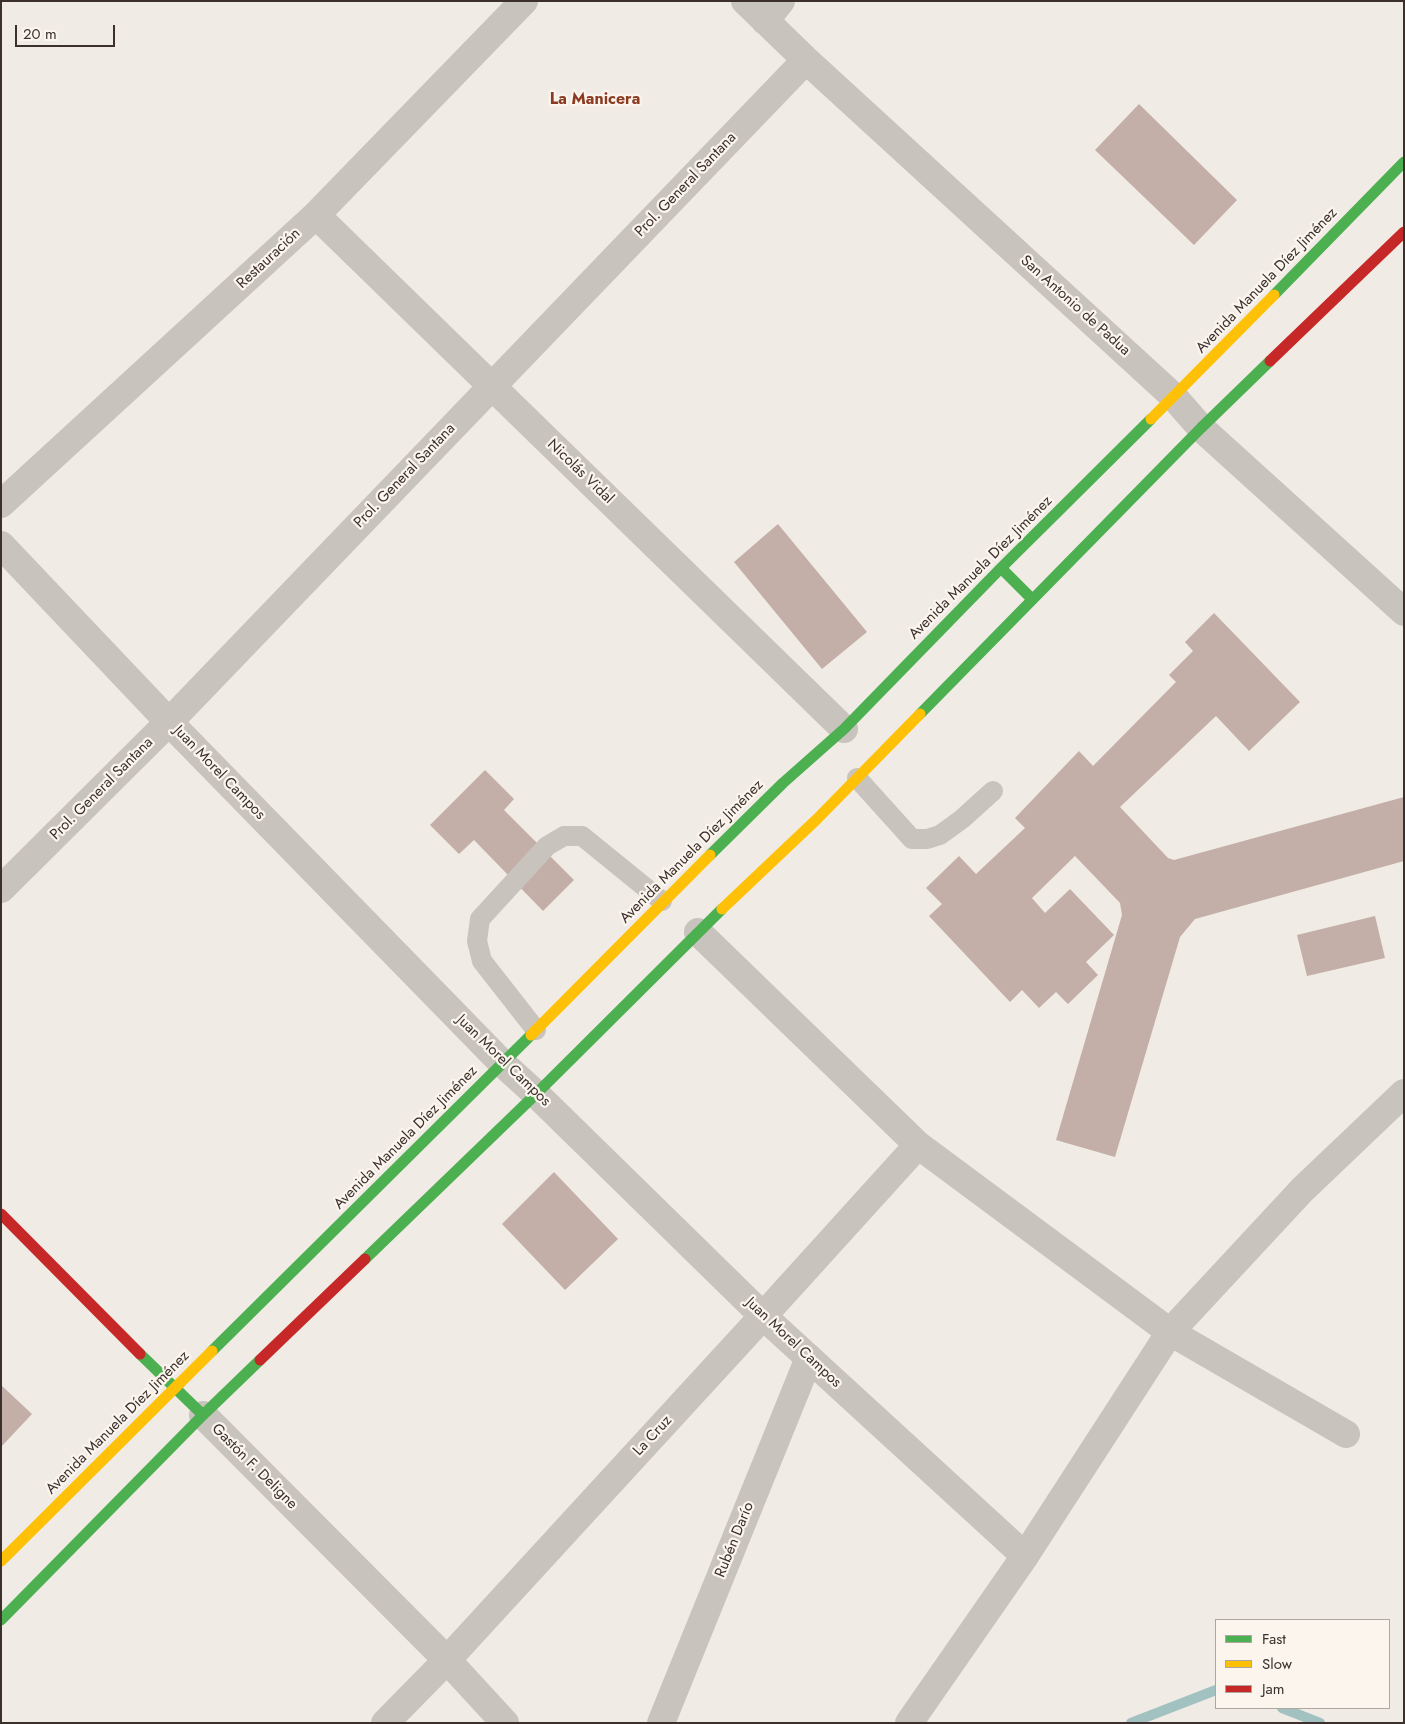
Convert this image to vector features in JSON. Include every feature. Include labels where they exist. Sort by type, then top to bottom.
[{"type":"main road","name":"Avenida Manuela Díez Jiménez","points":[[1,1561],[503,1064],[662,901],[783,783],[844,729],[1404,162]]},
{"type":"main road","points":[[1,1620],[203,1415],[536,1094],[698,932],[817,819],[1201,428],[1404,232]]},
{"type":"main road","points":[[1001,568],[1032,600]]},
{"type":"main road","name":"Gastón F. Deligne","points":[[1,1214],[203,1415]]},
{"type":"street","name":"Restauración","points":[[1,504],[316,215],[524,1]]},
{"type":"street","name":"San Antonio de Padua","points":[[745,1],[773,11],[806,60],[1173,396],[1201,428],[1404,612]]},
{"type":"street","name":"Prol. General Santana","points":[[1,889],[169,722],[806,60]]},
{"type":"street","name":"Nicolás Vidal","points":[[316,215],[844,729]]},
{"type":"street","name":"Juan Morel Campos","points":[[1,545],[169,722],[503,1064],[763,1316],[1025,1556]]},
{"type":"street","points":[[698,932],[918,1145],[1170,1332],[1346,1434]]},
{"type":"street","points":[[909,1723],[1025,1556],[1170,1332],[1302,1190],[1404,1093]]},
{"type":"street","name":"La Cruz","points":[[384,1723],[447,1660],[918,1145]]},
{"type":"street","name":"Rubén Darío","points":[[661,1723],[809,1358]]},
{"type":"street","name":"Gastón F. Deligne","points":[[203,1415],[447,1660],[505,1723]]},
{"type":"lane","points":[[857,778],[912,839],[927,840],[940,835],[962,819],[994,790]]},
{"type":"lane","points":[[536,1030],[482,961],[477,942],[480,919],[547,846],[564,836],[582,836],[662,901]]},
{"type":"building","points":[[1139,104],[1237,200],[1194,245],[1095,150]]},
{"type":"building","points":[[778,524],[867,632],[822,669],[734,562]]},
{"type":"building","points":[[1214,613],[1300,702],[1249,751],[1216,716],[1120,807],[1168,858],[1174,860],[1404,797],[1404,861],[1195,919],[1180,937],[1115,1157],[1056,1140],[1122,915],[1120,903],[1075,856],[1032,898],[1045,913],[1070,889],[1114,935],[1086,962],[1098,975],[1068,1004],[1056,992],[1039,1008],[1022,990],[1010,1002],[929,916],[942,904],[926,888],[959,856],[976,874],[1025,828],[1015,818],[1079,751],[1093,766],[1176,682],[1169,675],[1193,651],[1185,642]]},
{"type":"building","points":[[485,770],[514,799],[504,810],[574,880],[543,911],[474,840],[459,854],[430,825]]},
{"type":"building","points":[[1375,916],[1385,958],[1307,976],[1297,935]]},
{"type":"building","points":[[554,1172],[618,1239],[565,1290],[502,1224]]},
{"type":"building","points":[[1,1385],[32,1414],[1,1447]]},
{"type":"waterway","points":[[1131,1723],[1215,1690]]},
{"type":"waterway","points":[[1285,1709],[1320,1723]]},
{"type":"traffic: fast","points":[[1274,295],[1404,162]]},
{"type":"traffic: fast","points":[[920,714],[1201,428],[1270,361]]},
{"type":"traffic: fast","points":[[710,855],[783,783],[844,729],[1001,568],[1151,419]]},
{"type":"traffic: fast","points":[[1001,568],[1032,599]]},
{"type":"traffic: fast","points":[[365,1259],[536,1094],[722,909]]},
{"type":"traffic: fast","points":[[212,1351],[531,1035]]},
{"type":"traffic: fast","points":[[140,1354],[203,1415]]},
{"type":"traffic: fast","points":[[1,1620],[203,1415],[260,1360]]},
{"type":"traffic: slow","points":[[1151,419],[1274,295]]},
{"type":"traffic: slow","points":[[722,909],[817,819],[920,714]]},
{"type":"traffic: slow","points":[[531,1035],[710,855]]},
{"type":"traffic: slow","points":[[1,1561],[212,1351]]},
{"type":"traffic: jam","points":[[1270,361],[1404,232]]},
{"type":"traffic: jam","points":[[1,1214],[140,1354]]},
{"type":"traffic: jam","points":[[260,1360],[365,1259]]},
{"type":"district","name":"La Manicera","points":[[595,100]]}]
